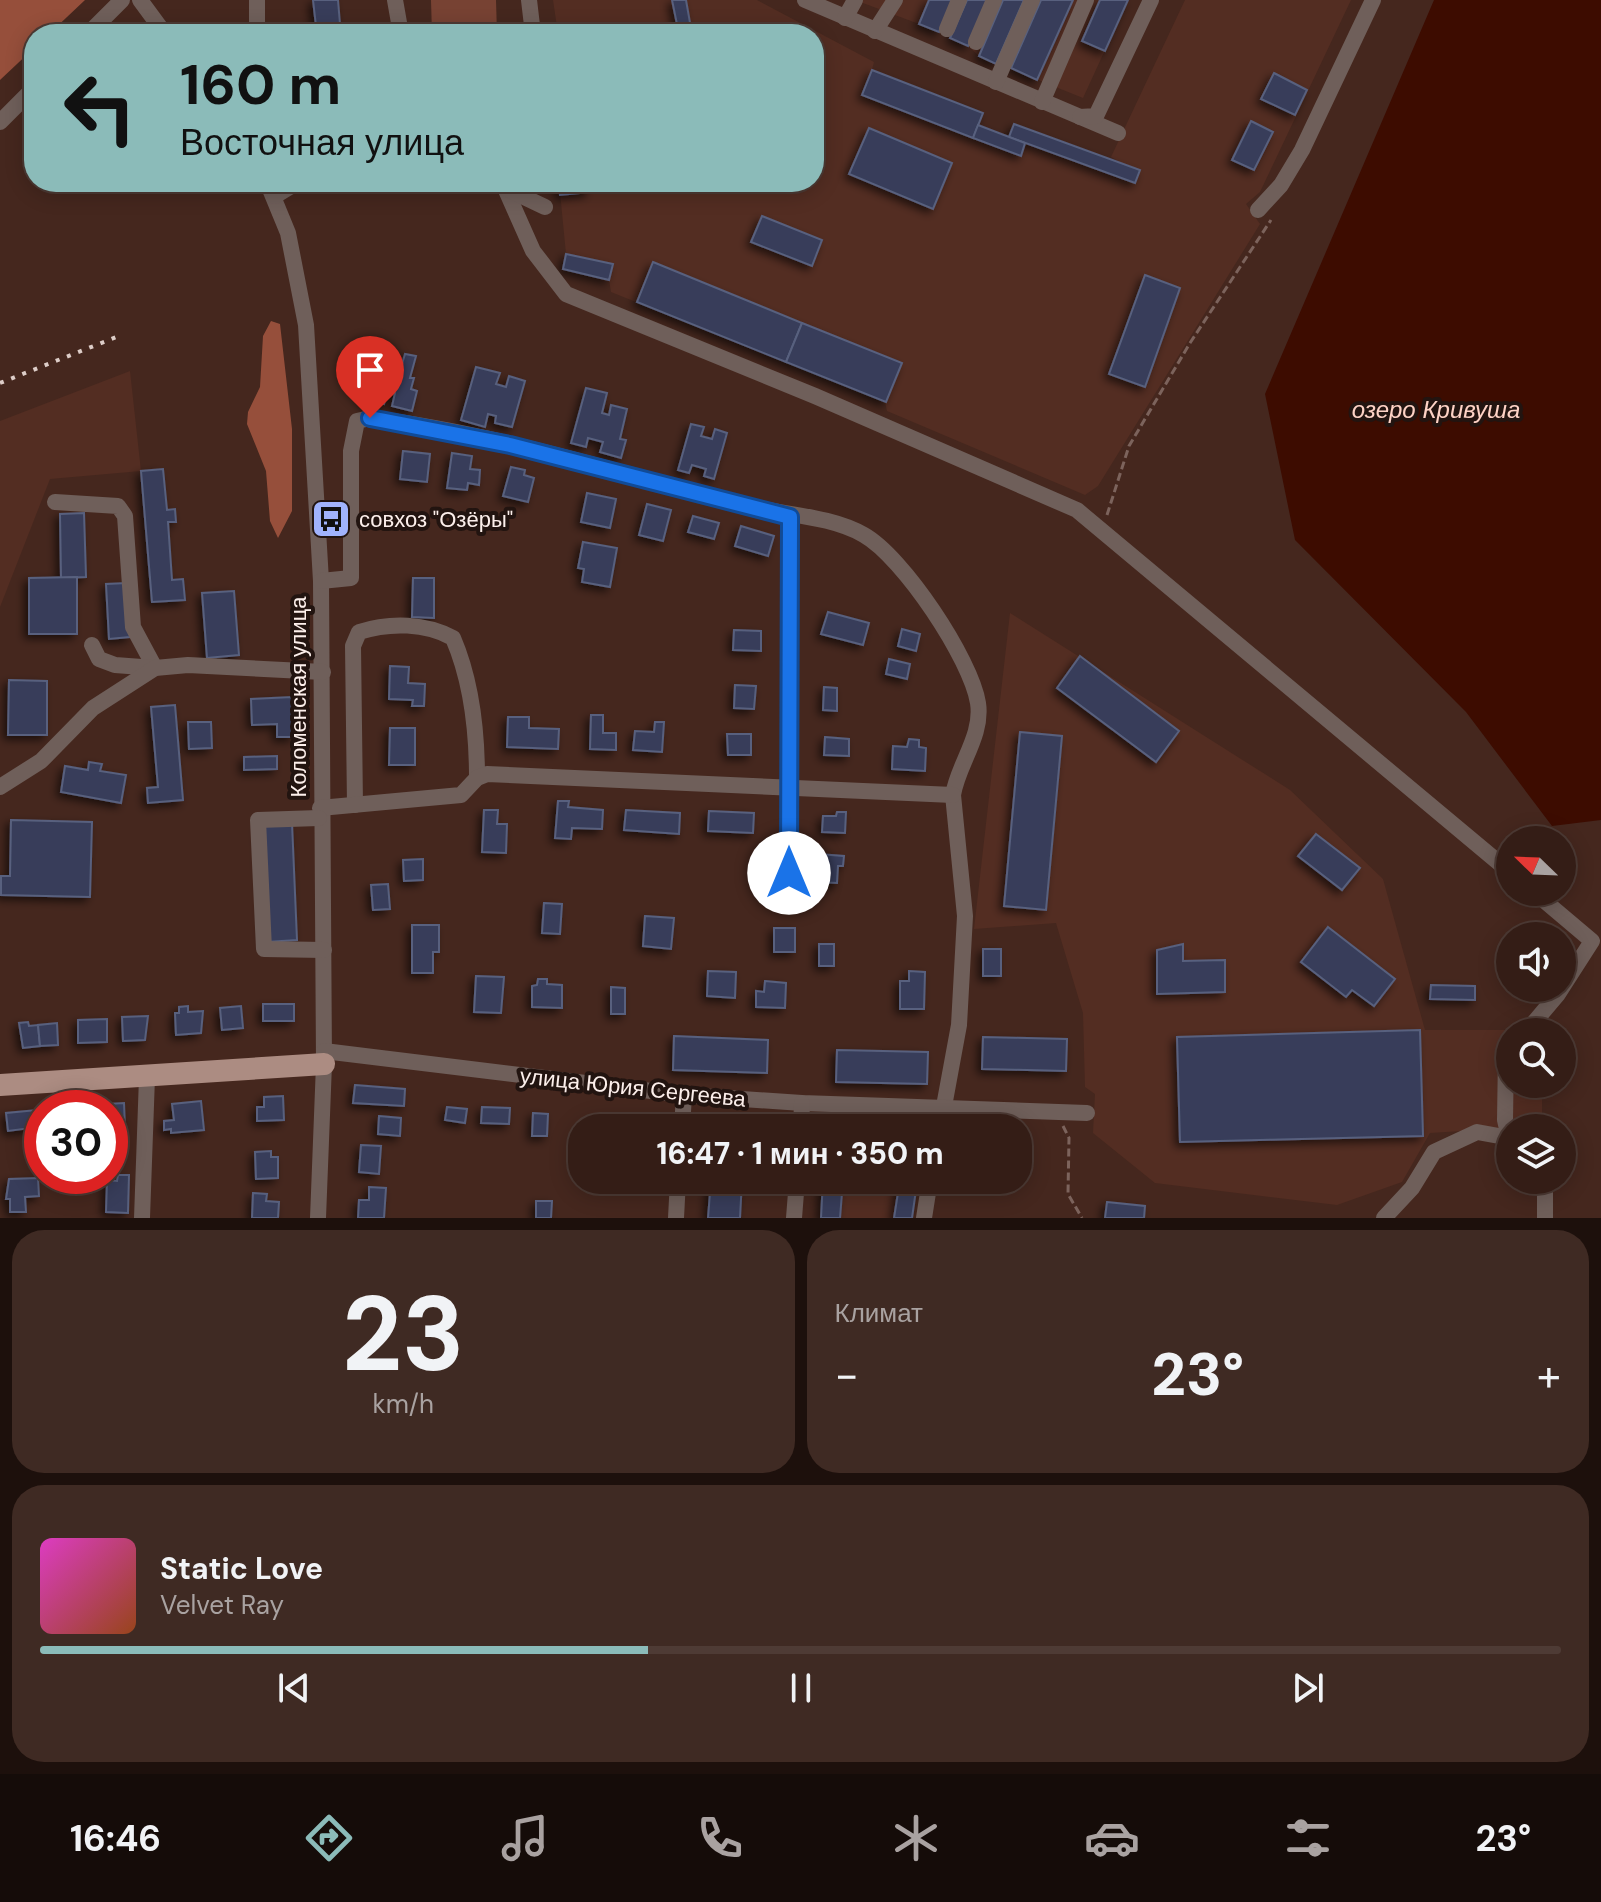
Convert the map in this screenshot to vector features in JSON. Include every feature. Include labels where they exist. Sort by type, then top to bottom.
[{"type":"main road","name":"улица Юрия Сергеева","points":[[0,1085],[147,1077],[324,1058]]},
{"type":"street","points":[[98,24],[122,0]]},
{"type":"street","points":[[140,0],[158,24]]},
{"type":"street","points":[[257,0],[257,24]]},
{"type":"street","points":[[395,0],[399,24]]},
{"type":"street","points":[[529,0],[532,24]]},
{"type":"street","points":[[805,0],[1118,133]]},
{"type":"street","points":[[845,18],[855,0]]},
{"type":"street","points":[[875,31],[895,0]]},
{"type":"street","points":[[947,29],[959,0]]},
{"type":"street","points":[[976,42],[994,0]]},
{"type":"street","points":[[996,82],[1032,0]]},
{"type":"street","points":[[1042,102],[1086,0]]},
{"type":"street","points":[[1079,118],[1096,116],[1151,0]]},
{"type":"street","points":[[1265,212],[1302,150],[1373,0]]},
{"type":"street","points":[[0,122],[24,98]]},
{"type":"street","name":"Коломенская улица","points":[[272,192],[299,276],[306,325],[321,581],[320,813],[324,1058],[318,1218]]},
{"type":"street","points":[[505,192],[533,251],[566,294],[815,396],[1077,510],[1496,860]]},
{"type":"street","points":[[516,192],[545,207]]},
{"type":"street","points":[[321,581],[351,578],[351,451],[357,421],[370,418],[510,445],[790,517],[846,526],[892,555],[918,587],[969,673],[979,704],[977,726],[956,779],[953,795],[965,916],[959,1025],[943,1114]]},
{"type":"street","points":[[55,502],[118,506],[125,516],[133,627],[155,668]]},
{"type":"street","points":[[789,873],[790,517]]},
{"type":"street","points":[[355,805],[353,646],[359,632],[371,628],[421,626],[436,629],[453,638],[470,695],[477,740],[477,778]]},
{"type":"street","points":[[92,645],[99,659],[115,665],[155,668],[188,665],[323,672]]},
{"type":"street","points":[[0,787],[41,761],[93,708],[155,668]]},
{"type":"street","points":[[324,950],[264,949],[258,820],[320,813],[355,805],[461,795],[477,778],[487,774],[953,795]]},
{"type":"street","points":[[1538,1018],[1558,994],[1592,941],[1551,906]]},
{"type":"street","name":"улица Юрия Сергеева","points":[[324,1058],[684,1095],[802,1103],[1087,1113]]},
{"type":"street","points":[[142,1218],[147,1077]]},
{"type":"street","points":[[683,1114],[684,1095]]},
{"type":"street","points":[[802,1103],[802,1114]]},
{"type":"street","points":[[1384,1218],[1412,1188],[1434,1152],[1477,1132],[1496,1136]]},
{"type":"street","points":[[676,1218],[677,1194]]},
{"type":"street","points":[[794,1218],[796,1194]]},
{"type":"street","points":[[924,1218],[928,1194]]},
{"type":"street","points":[[1545,1194],[1545,1218]]},
{"type":"path","points":[[1107,535],[1107,507],[1129,446],[1190,343],[1268,229],[1265,212]]},
{"type":"path","points":[[1056,1112],[1069,1138],[1068,1194],[1082,1218]]},
{"type":"shaded area","points":[[0,0],[85,0],[60,24],[24,24],[24,57],[0,80]]},
{"type":"shaded area","points":[[431,0],[496,0],[497,24],[432,24]]},
{"type":"shaded area","points":[[553,0],[757,0],[802,24],[557,24]]},
{"type":"shaded area","points":[[855,0],[1128,0],[1083,98],[979,56],[968,46],[919,24]]},
{"type":"shaded area","points":[[1185,0],[1351,0],[1260,192],[1246,204],[1260,224],[1098,486],[1085,495],[887,411],[885,402],[611,292],[609,280],[563,269],[566,254],[560,192],[824,192],[824,36],[874,62],[872,70],[983,113],[978,125],[1009,137],[1014,124],[1120,162],[1111,157]]},
{"type":"shaded area","points":[[271,321],[280,324],[292,429],[292,511],[278,538],[270,521],[266,471],[247,424],[248,412],[260,387],[263,336]]},
{"type":"shaded area","points":[[130,371],[141,471],[50,479],[0,607],[0,421]]},
{"type":"shaded area","points":[[1010,613],[1290,790],[1383,879],[1425,1030],[1496,1030],[1496,1098],[1542,1098],[1542,1114],[1496,1114],[1496,1129],[1430,1133],[1402,1182],[1337,1205],[1155,1183],[1093,1133],[1095,1094],[1085,1087],[1083,1013],[1056,923],[974,929]]},
{"type":"shaded area","points":[[822,1194],[916,1194],[912,1218],[821,1218]]},
{"type":"water","name":"озеро Кривуша","points":[[1434,0],[1601,0],[1601,820],[1552,826],[1466,712],[1295,540],[1265,394]]},
{"type":"building","points":[[313,0],[338,0],[340,24],[316,24]]},
{"type":"building","points":[[672,0],[686,0],[690,24],[677,24]]},
{"type":"building","points":[[929,0],[953,0],[939,32],[919,24]]},
{"type":"building","points":[[967,0],[989,0],[968,46],[950,38]]},
{"type":"building","points":[[1003,0],[1024,0],[996,64],[979,56]]},
{"type":"building","points":[[1041,0],[1073,0],[1037,80],[1011,68]]},
{"type":"building","points":[[1100,0],[1128,0],[1105,51],[1082,41]]},
{"type":"building","points":[[872,70],[983,113],[973,138],[862,95]]},
{"type":"building","points":[[1274,73],[1307,90],[1295,115],[1261,99]]},
{"type":"building","points":[[1251,121],[1273,132],[1254,170],[1232,160]]},
{"type":"building","points":[[1014,124],[1140,170],[1135,183],[1009,137]]},
{"type":"building","points":[[978,125],[1025,143],[1021,156],[973,138]]},
{"type":"building","points":[[869,128],[952,163],[933,209],[849,174]]},
{"type":"building","points":[[560,192],[589,192],[560,195]]},
{"type":"building","points":[[762,216],[822,240],[812,266],[751,242]]},
{"type":"building","points":[[566,254],[613,264],[609,280],[563,269]]},
{"type":"building","points":[[653,262],[802,323],[786,362],[637,302]]},
{"type":"building","points":[[1145,275],[1180,288],[1145,387],[1109,374]]},
{"type":"building","points":[[802,323],[902,363],[886,402],[786,362]]},
{"type":"building","points":[[378,344],[394,348],[390,361],[402,364],[405,354],[416,356],[410,378],[414,378],[411,389],[417,391],[412,411],[392,406],[395,393],[387,391],[384,404],[364,399]]},
{"type":"building","points":[[476,367],[500,373],[496,384],[506,387],[509,376],[525,381],[512,427],[495,423],[496,416],[488,414],[485,427],[461,420]]},
{"type":"building","points":[[586,388],[607,393],[602,413],[609,415],[611,405],[627,409],[620,439],[626,440],[621,458],[600,452],[603,442],[588,438],[586,447],[571,443]]},
{"type":"building","points":[[691,424],[704,427],[701,436],[712,439],[715,429],[727,433],[714,479],[704,476],[706,469],[692,465],[689,473],[678,470]]},
{"type":"building","points":[[403,451],[430,454],[427,482],[400,479]]},
{"type":"building","points":[[452,453],[472,456],[470,469],[480,470],[479,485],[468,483],[467,490],[447,488]]},
{"type":"building","points":[[511,467],[525,470],[524,475],[534,478],[528,502],[503,496]]},
{"type":"building","points":[[163,469],[167,510],[175,509],[176,522],[168,522],[172,580],[183,579],[185,600],[152,602],[141,471]]},
{"type":"building","points":[[587,493],[616,499],[610,528],[581,522]]},
{"type":"building","points":[[647,504],[671,510],[663,541],[639,535]]},
{"type":"building","points":[[84,513],[86,577],[61,578],[60,514]]},
{"type":"building","points":[[693,516],[719,523],[714,539],[688,532]]},
{"type":"building","points":[[741,526],[774,536],[768,556],[735,546]]},
{"type":"building","points":[[583,542],[617,548],[610,587],[582,582],[584,569],[578,568]]},
{"type":"building","points":[[77,577],[77,634],[29,634],[29,578]]},
{"type":"building","points":[[413,578],[434,578],[434,618],[412,617]]},
{"type":"building","points":[[127,583],[130,637],[109,639],[106,584]]},
{"type":"building","points":[[234,591],[239,655],[207,658],[202,593]]},
{"type":"building","points":[[828,612],[869,623],[863,645],[821,634]]},
{"type":"building","points":[[902,629],[920,634],[916,651],[898,646]]},
{"type":"building","points":[[734,630],[761,631],[761,651],[733,650]]},
{"type":"building","points":[[1080,656],[1179,731],[1156,762],[1057,688]]},
{"type":"building","points":[[889,659],[910,664],[907,679],[886,674]]},
{"type":"building","points":[[390,666],[409,667],[408,683],[425,684],[424,706],[412,706],[413,700],[389,699]]},
{"type":"building","points":[[9,680],[47,681],[47,735],[8,735]]},
{"type":"building","points":[[735,685],[756,686],[754,709],[734,708]]},
{"type":"building","points":[[824,687],[837,688],[837,711],[823,710]]},
{"type":"building","points":[[292,697],[293,737],[277,737],[277,724],[252,725],[251,699]]},
{"type":"building","points":[[175,705],[183,800],[148,803],[147,788],[158,787],[151,707]]},
{"type":"building","points":[[591,715],[603,715],[603,733],[616,733],[616,750],[590,749]]},
{"type":"building","points":[[508,717],[529,717],[529,728],[559,729],[558,749],[507,747]]},
{"type":"building","points":[[188,722],[211,722],[212,748],[189,749]]},
{"type":"building","points":[[655,722],[664,722],[662,752],[633,750],[635,731],[654,732]]},
{"type":"building","points":[[390,728],[415,728],[415,765],[389,765]]},
{"type":"building","points":[[1020,732],[1062,736],[1046,910],[1004,906]]},
{"type":"building","points":[[727,734],[751,734],[751,755],[728,755]]},
{"type":"building","points":[[825,737],[849,739],[849,756],[824,755]]},
{"type":"building","points":[[909,739],[919,740],[919,747],[926,748],[925,771],[892,769],[893,746],[907,747]]},
{"type":"building","points":[[277,756],[277,769],[244,770],[244,757]]},
{"type":"building","points":[[89,762],[102,764],[100,771],[126,775],[121,803],[61,792],[65,766],[88,770]]},
{"type":"building","points":[[558,801],[569,801],[568,807],[603,810],[602,829],[572,828],[571,839],[555,838]]},
{"type":"building","points":[[484,810],[498,810],[497,824],[507,824],[506,853],[482,852]]},
{"type":"building","points":[[626,810],[680,813],[679,834],[624,830]]},
{"type":"building","points":[[709,811],[754,813],[753,833],[708,831]]},
{"type":"building","points":[[837,812],[846,812],[845,833],[822,832],[823,816],[836,816]]},
{"type":"building","points":[[11,820],[92,822],[90,897],[1,895],[1,876],[10,876]]},
{"type":"building","points":[[292,823],[297,940],[267,942],[262,824]]},
{"type":"building","points":[[1316,834],[1360,868],[1342,890],[1298,856]]},
{"type":"building","points":[[818,854],[844,856],[843,866],[838,866],[837,883],[816,882]]},
{"type":"building","points":[[423,859],[423,880],[404,881],[403,860]]},
{"type":"building","points":[[388,884],[390,909],[373,910],[371,885]]},
{"type":"building","points":[[544,903],[562,904],[560,934],[542,933]]},
{"type":"building","points":[[645,916],[674,918],[671,949],[643,946]]},
{"type":"building","points":[[412,925],[439,925],[439,952],[433,952],[433,973],[412,973]]},
{"type":"building","points":[[1328,927],[1395,979],[1374,1006],[1352,990],[1346,997],[1301,962]]},
{"type":"building","points":[[774,928],[795,928],[795,952],[774,952]]},
{"type":"building","points":[[819,944],[834,944],[834,966],[819,966]]},
{"type":"building","points":[[1183,944],[1183,961],[1225,960],[1225,992],[1157,994],[1157,950]]},
{"type":"building","points":[[983,949],[1001,949],[1001,976],[983,976]]},
{"type":"building","points":[[708,971],[736,972],[735,998],[707,996]]},
{"type":"building","points":[[909,971],[925,972],[924,1009],[900,1009],[900,981],[909,981]]},
{"type":"building","points":[[476,976],[504,977],[501,1013],[474,1012]]},
{"type":"building","points":[[538,979],[547,979],[547,984],[562,985],[562,1008],[532,1007],[532,986],[537,985]]},
{"type":"building","points":[[765,981],[786,983],[785,1008],[756,1007],[756,991],[764,992]]},
{"type":"building","points":[[1431,985],[1475,986],[1475,1000],[1430,999]]},
{"type":"building","points":[[611,987],[625,988],[625,1014],[611,1014]]},
{"type":"building","points":[[263,1004],[294,1004],[294,1021],[263,1021]]},
{"type":"building","points":[[188,1006],[188,1012],[203,1011],[201,1033],[176,1035],[175,1013],[179,1013],[179,1007]]},
{"type":"building","points":[[241,1006],[243,1028],[222,1030],[220,1008]]},
{"type":"building","points":[[148,1016],[145,1040],[123,1041],[122,1017]]},
{"type":"building","points":[[107,1019],[107,1042],[78,1043],[78,1020]]},
{"type":"building","points":[[28,1022],[29,1026],[38,1025],[40,1046],[23,1048],[19,1023]]},
{"type":"building","points":[[57,1023],[58,1045],[40,1046],[38,1025]]},
{"type":"building","points":[[1420,1030],[1423,1136],[1180,1142],[1177,1037]]},
{"type":"building","points":[[674,1036],[768,1040],[767,1073],[673,1070]]},
{"type":"building","points":[[983,1037],[1067,1039],[1066,1071],[982,1069]]},
{"type":"building","points":[[837,1050],[928,1052],[927,1084],[836,1082]]},
{"type":"building","points":[[355,1085],[405,1089],[404,1106],[353,1103]]},
{"type":"building","points":[[283,1096],[284,1120],[257,1121],[257,1107],[264,1107],[264,1097]]},
{"type":"building","points":[[201,1101],[204,1130],[171,1133],[171,1129],[164,1130],[164,1121],[174,1120],[172,1104]]},
{"type":"building","points":[[447,1107],[467,1109],[465,1123],[445,1120]]},
{"type":"building","points":[[482,1107],[510,1108],[509,1124],[481,1123]]},
{"type":"building","points":[[24,1111],[24,1129],[8,1131],[6,1113]]},
{"type":"building","points":[[533,1113],[548,1114],[547,1136],[532,1136]]},
{"type":"building","points":[[379,1116],[401,1118],[400,1136],[378,1134]]},
{"type":"building","points":[[361,1145],[381,1146],[379,1174],[359,1172]]},
{"type":"building","points":[[271,1151],[271,1157],[278,1157],[278,1178],[256,1179],[255,1152]]},
{"type":"building","points":[[129,1175],[128,1213],[106,1212],[107,1194],[128,1194]]},
{"type":"building","points":[[24,1178],[24,1194],[39,1194],[25,1197],[26,1212],[10,1212],[10,1199],[6,1199],[9,1179]]},
{"type":"building","points":[[369,1187],[386,1188],[384,1218],[358,1218],[359,1200],[369,1200]]},
{"type":"building","points":[[253,1193],[267,1194],[266,1201],[279,1202],[278,1218],[252,1218]]},
{"type":"building","points":[[710,1194],[741,1194],[740,1218],[708,1218]]},
{"type":"building","points":[[822,1194],[842,1194],[840,1218],[821,1218]]},
{"type":"building","points":[[898,1194],[915,1194],[912,1218],[894,1218]]},
{"type":"building","points":[[536,1201],[552,1201],[551,1218],[536,1218]]},
{"type":"building","points":[[1107,1202],[1145,1206],[1144,1218],[1105,1218]]},
{"type":"railway","points":[[0,383],[119,336]]},
{"type":"place","name":"совхоз \"Озёры\"","points":[[331,519]]},
{"type":"route","points":[[370,418],[510,445],[790,517],[789,873]]}]
